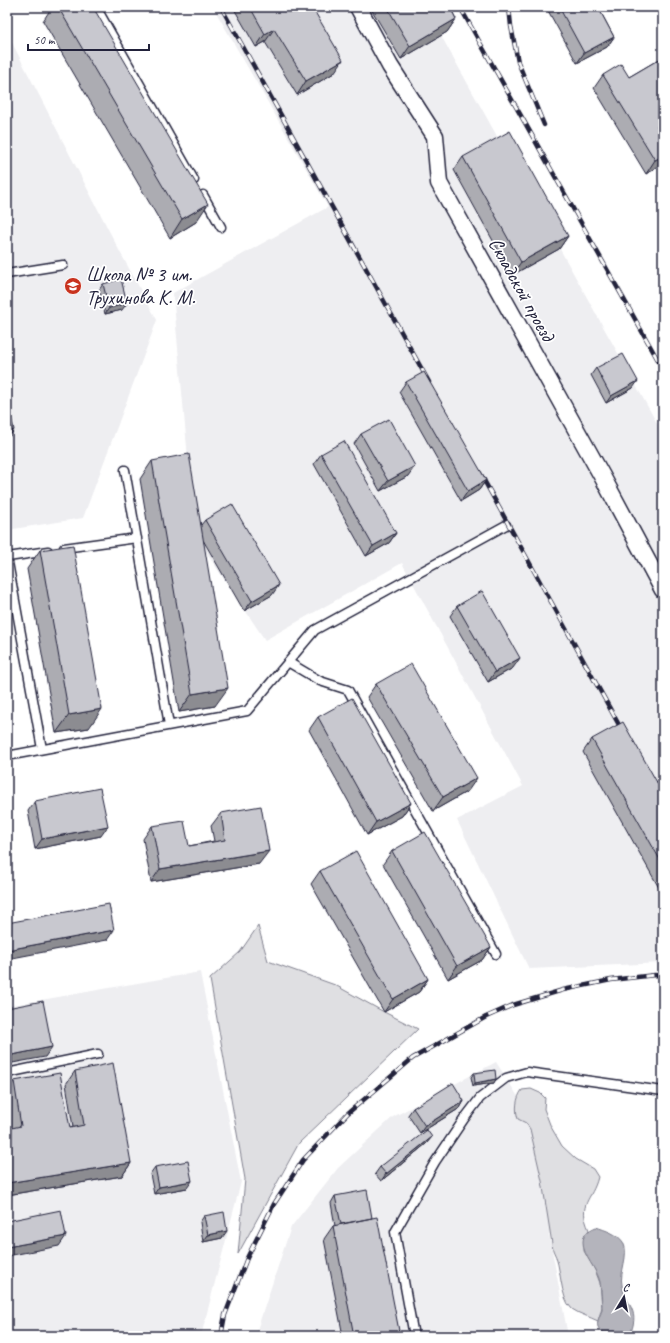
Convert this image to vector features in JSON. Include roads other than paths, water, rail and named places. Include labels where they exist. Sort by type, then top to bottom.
[{"type":"street","name":"Складской проезд","points":[[358,7],[390,66],[435,136],[439,183],[602,476],[663,590]]},
{"type":"lane","points":[[96,7],[221,227]]},
{"type":"lane","points":[[7,274],[63,265]]},
{"type":"lane","points":[[126,470],[169,725]]},
{"type":"lane","points":[[7,756],[248,711],[315,630],[506,525]]},
{"type":"lane","points":[[42,749],[7,557],[137,538]]},
{"type":"lane","points":[[288,662],[320,681],[348,690],[496,954]]},
{"type":"lane","points":[[7,1073],[98,1054]]},
{"type":"lane","points":[[414,1336],[395,1232],[436,1162],[464,1119],[480,1098],[506,1078],[527,1072],[663,1091]]},
{"type":"railway","points":[[221,7],[429,382]]},
{"type":"railway","points":[[460,7],[663,369]]},
{"type":"railway","points":[[509,7],[518,62],[544,125]]},
{"type":"railway","points":[[480,473],[624,734]]},
{"type":"railway","points":[[221,1336],[225,1315],[247,1258],[274,1204],[303,1160],[348,1113],[413,1058],[486,1017],[513,1005],[563,990],[611,980],[655,975],[663,976]]},
{"type":"place","name":"Школа № 3 им. Трухинова К. М.","points":[[73,286]]}]
